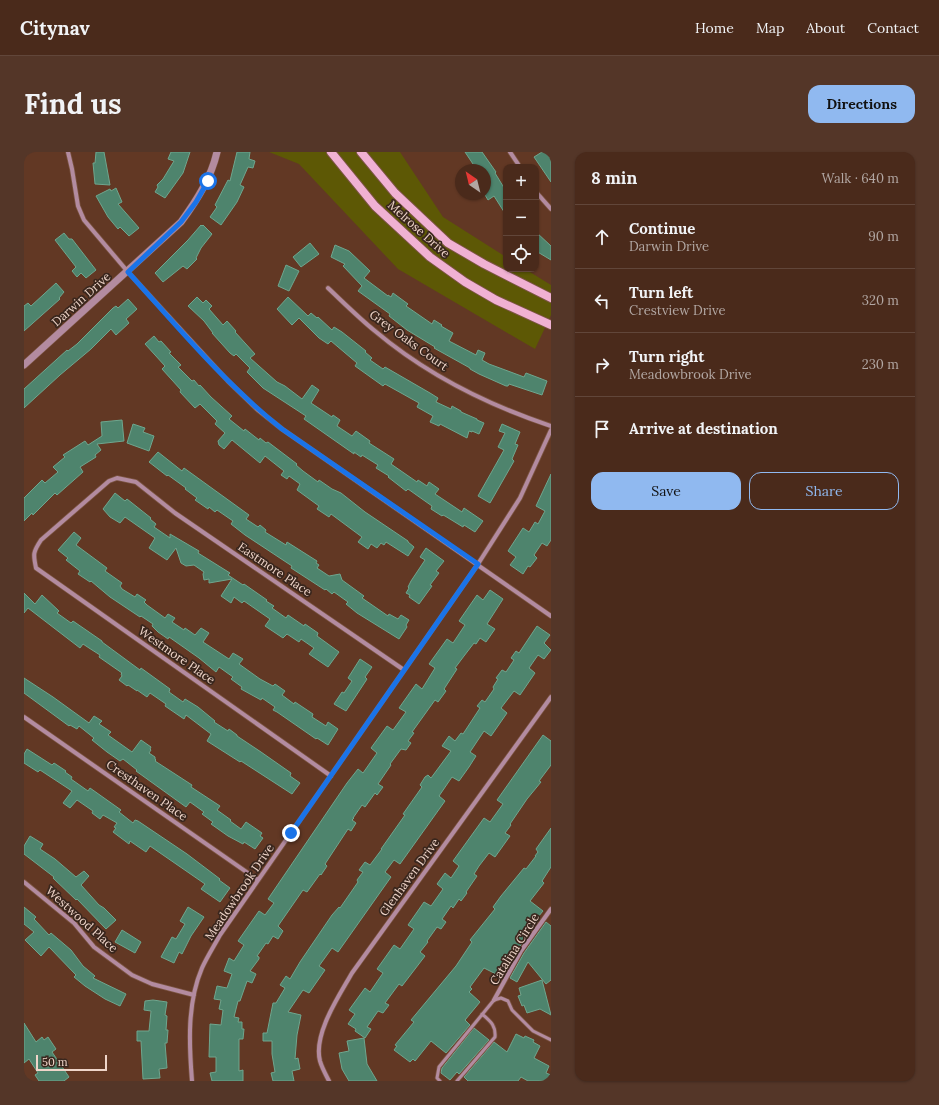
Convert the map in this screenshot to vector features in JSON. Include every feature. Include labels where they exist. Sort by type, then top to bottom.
[{"type":"main road","name":"Melrose Drive","points":[[331,152],[375,206],[430,257],[465,282],[496,300],[551,325]]},
{"type":"main road","name":"Melrose Drive","points":[[361,152],[395,193],[448,243],[484,264],[551,298]]},
{"type":"street","points":[[68,152],[78,206],[84,220],[128,272],[228,382],[258,410],[282,429],[551,616]]},
{"type":"street","name":"Darwin Drive","points":[[24,365],[128,272],[181,222],[196,202],[208,181],[217,152]]},
{"type":"street","points":[[510,152],[518,164]]},
{"type":"street","points":[[539,195],[551,209]]},
{"type":"street","name":"Grey Oaks Court","points":[[328,288],[376,332],[428,370],[466,391],[527,418],[551,426]]},
{"type":"street","name":"Meadowbrook Drive","points":[[192,1081],[189,1044],[194,995],[202,968],[220,935],[478,564],[520,498],[551,430]]},
{"type":"street","name":"Westmore Place","points":[[136,482],[117,478],[109,481],[41,540],[34,549],[33,555],[36,568],[331,776]]},
{"type":"street","name":"Eastmore Place","points":[[136,482],[175,513],[404,670]]},
{"type":"street","name":"Glenhaven Drive","points":[[328,1081],[320,1061],[319,1046],[327,1016],[352,973],[551,697]]},
{"type":"street","name":"Cresthaven Place","points":[[24,717],[258,880]]},
{"type":"street","name":"Westwood Place","points":[[24,882],[74,923],[94,947],[132,975],[152,984],[194,995]]},
{"type":"street","name":"Catalina Circle","points":[[494,1000],[521,950],[551,909]]},
{"type":"lane","name":"Catalina Circle","points":[[440,1081],[438,1078],[439,1067],[494,1000],[501,998],[508,1000],[512,1010],[533,1031],[551,1040]]},
{"type":"lane","points":[[456,1081],[495,1037],[496,1031],[494,1025],[482,1014]]},
{"type":"shaded area","points":[[269,152],[400,152],[443,217],[503,255],[503,272],[530,272],[551,285],[551,315],[535,349],[398,269],[299,164]]},
{"type":"building","points":[[96,152],[104,152],[110,185],[95,184],[93,163],[95,163]]},
{"type":"building","points":[[171,152],[190,152],[183,173],[165,198],[155,192],[158,187],[157,185],[163,179],[174,161],[168,159]]},
{"type":"building","points":[[237,152],[250,152],[249,159],[255,161],[253,168],[248,167],[240,185],[244,187],[237,202],[221,225],[210,217],[217,207],[215,205],[228,180],[230,181]]},
{"type":"building","points":[[465,152],[482,152],[490,164],[473,164]]},
{"type":"building","points":[[542,152],[546,152],[551,159],[551,182],[539,164],[534,157]]},
{"type":"building","points":[[491,165],[503,186],[503,210],[494,196],[491,198]]},
{"type":"building","points":[[116,188],[122,202],[118,204],[139,228],[129,236],[120,227],[118,229],[108,217],[96,196],[110,189],[111,191]]},
{"type":"building","points":[[201,225],[203,225],[212,234],[201,248],[196,258],[197,259],[187,269],[183,266],[163,282],[155,273]]},
{"type":"building","points":[[64,233],[69,239],[72,239],[96,270],[86,278],[81,273],[77,277],[72,271],[76,267],[55,240]]},
{"type":"building","points":[[539,235],[551,246],[551,260],[539,253]]},
{"type":"building","points":[[310,243],[319,254],[301,267],[293,257]]},
{"type":"building","points":[[335,245],[349,251],[370,271],[364,278],[388,296],[391,297],[393,293],[408,304],[406,306],[432,324],[434,320],[453,333],[449,341],[476,355],[478,350],[485,353],[482,360],[489,364],[524,377],[526,373],[547,381],[542,395],[509,384],[506,386],[479,374],[434,348],[435,347],[407,330],[389,316],[390,314],[358,291],[362,286],[343,266],[345,264],[331,257]]},
{"type":"building","points":[[286,265],[299,271],[289,291],[278,286]]},
{"type":"building","points":[[56,283],[64,292],[59,298],[60,299],[24,331],[24,306],[28,303],[31,306]]},
{"type":"building","points":[[197,297],[203,303],[206,300],[212,306],[209,309],[223,325],[227,321],[255,354],[250,358],[277,382],[302,399],[312,385],[319,390],[311,403],[332,417],[333,415],[340,420],[337,426],[352,436],[356,431],[370,441],[369,443],[394,459],[391,464],[417,482],[418,480],[427,486],[429,482],[439,489],[435,494],[462,512],[464,508],[483,521],[475,532],[431,509],[432,506],[408,489],[406,491],[388,477],[389,476],[376,468],[378,465],[362,455],[361,457],[354,452],[354,454],[304,419],[306,416],[263,388],[247,372],[250,368],[236,354],[234,356],[230,353],[212,333],[204,321],[188,306]]},
{"type":"building","points":[[288,297],[308,316],[311,313],[317,318],[318,317],[332,330],[334,327],[342,332],[366,351],[365,352],[372,358],[370,360],[383,369],[385,367],[430,393],[438,398],[436,402],[451,409],[452,406],[484,423],[479,434],[469,431],[467,438],[440,424],[439,426],[430,422],[433,416],[417,407],[419,403],[385,384],[383,386],[355,366],[357,363],[331,341],[328,344],[319,338],[299,318],[292,325],[277,309]]},
{"type":"building","points":[[128,299],[137,309],[126,319],[129,323],[116,335],[111,329],[91,349],[24,408],[24,389],[67,350],[68,351],[77,344],[113,308],[116,306],[118,308]]},
{"type":"building","points":[[154,336],[171,352],[169,353],[181,365],[178,367],[192,381],[194,380],[199,386],[200,385],[232,416],[229,419],[244,431],[245,429],[259,440],[260,438],[266,443],[268,442],[318,482],[319,480],[341,493],[365,512],[408,541],[414,547],[408,556],[386,542],[384,545],[381,543],[377,548],[371,544],[368,549],[358,542],[362,537],[331,514],[329,517],[317,509],[319,506],[297,490],[300,484],[289,476],[287,479],[281,475],[284,471],[265,456],[260,463],[232,440],[224,449],[219,445],[218,441],[225,433],[215,424],[217,421],[200,404],[195,408],[180,392],[181,390],[162,369],[165,366],[145,344]]},
{"type":"building","points":[[122,420],[124,441],[97,444],[101,450],[95,455],[96,457],[80,467],[83,472],[57,495],[55,493],[33,515],[32,513],[24,521],[24,498],[42,480],[45,483],[58,472],[53,467],[65,457],[63,455],[85,441],[88,445],[102,436],[101,422]]},
{"type":"building","points":[[133,424],[145,428],[143,432],[154,436],[149,451],[127,443]]},
{"type":"building","points":[[502,424],[520,432],[515,444],[518,445],[512,459],[514,461],[490,503],[478,496],[504,450],[498,447],[505,433],[499,431]]},
{"type":"building","points":[[158,452],[182,471],[184,468],[249,515],[246,519],[258,527],[260,525],[266,530],[265,532],[286,545],[287,542],[317,561],[316,563],[319,565],[317,568],[329,576],[340,574],[342,580],[364,596],[362,598],[388,616],[389,614],[398,619],[401,615],[409,620],[406,625],[407,627],[399,639],[357,613],[346,604],[348,602],[334,592],[332,594],[291,568],[292,566],[245,535],[231,524],[233,521],[217,510],[215,512],[209,507],[208,509],[195,500],[197,498],[185,489],[186,488],[149,462]]},
{"type":"building","points":[[551,474],[551,540],[547,546],[542,543],[534,555],[537,558],[530,567],[528,566],[523,574],[510,565],[516,557],[508,551],[523,528],[529,532],[535,522],[538,524],[545,511],[536,506]]},
{"type":"building","points":[[115,493],[125,501],[127,499],[151,518],[150,519],[156,524],[154,527],[170,538],[170,534],[199,551],[198,553],[230,573],[228,575],[267,600],[266,601],[274,606],[272,608],[286,618],[288,615],[304,626],[305,624],[318,633],[317,636],[339,652],[328,667],[309,654],[314,648],[301,639],[299,642],[287,634],[283,638],[265,626],[270,619],[244,601],[242,603],[234,597],[231,603],[221,596],[232,579],[209,583],[209,579],[204,580],[204,572],[194,565],[186,566],[181,563],[176,548],[167,560],[149,548],[155,538],[125,517],[120,523],[110,517],[103,509]]},
{"type":"building","points":[[74,532],[81,538],[76,545],[107,568],[105,571],[122,583],[120,586],[122,589],[135,597],[137,594],[146,600],[144,602],[147,605],[165,618],[168,614],[175,618],[172,622],[184,630],[185,628],[195,635],[201,628],[209,633],[203,642],[229,659],[233,653],[243,659],[239,664],[260,679],[273,686],[275,684],[285,691],[282,695],[294,704],[295,702],[313,714],[312,717],[326,726],[328,722],[338,729],[328,745],[317,738],[316,739],[273,710],[275,707],[262,698],[261,700],[241,689],[242,687],[231,679],[233,677],[219,667],[216,672],[169,637],[168,639],[158,632],[152,626],[153,624],[110,597],[91,581],[90,582],[78,574],[80,571],[66,560],[68,558],[58,550]]},
{"type":"building","points":[[426,548],[444,561],[436,571],[439,573],[430,585],[432,586],[419,604],[406,593],[411,581],[425,560],[420,557]]},
{"type":"building","points":[[490,590],[503,599],[487,624],[495,629],[486,642],[480,638],[476,644],[474,643],[455,668],[457,669],[444,689],[446,691],[438,702],[435,700],[412,732],[414,733],[408,741],[411,743],[406,750],[401,749],[390,764],[391,765],[378,784],[383,787],[377,795],[375,793],[365,807],[362,805],[352,820],[356,823],[351,831],[348,829],[325,864],[327,866],[321,875],[320,874],[307,892],[303,890],[278,926],[283,931],[278,939],[273,936],[257,956],[259,959],[250,971],[256,974],[252,983],[247,981],[240,1001],[238,1001],[234,1017],[239,1018],[238,1022],[242,1022],[242,1029],[244,1029],[243,1039],[239,1039],[239,1071],[243,1070],[243,1081],[212,1081],[210,1073],[216,1072],[216,1057],[209,1057],[210,1024],[221,1025],[223,1010],[219,1009],[221,1000],[214,999],[217,986],[227,988],[232,974],[224,971],[229,958],[234,961],[244,945],[238,941],[259,911],[265,915],[274,903],[268,899],[347,783],[358,769],[363,773],[377,753],[371,748],[387,726],[393,730],[406,712],[399,708],[416,684],[422,689],[435,668],[429,664],[447,639],[453,643],[465,625],[459,621],[477,595],[483,600]]},
{"type":"building","points":[[24,593],[35,604],[42,595],[59,611],[57,613],[71,623],[73,621],[140,670],[141,668],[170,689],[169,692],[183,702],[185,699],[198,707],[215,721],[214,722],[228,731],[229,729],[291,773],[290,776],[300,783],[292,794],[207,741],[211,734],[186,715],[184,719],[165,706],[166,704],[150,693],[147,697],[128,685],[127,686],[119,680],[122,673],[99,657],[100,655],[83,644],[80,648],[28,608],[24,613]]},
{"type":"building","points":[[537,626],[550,635],[544,643],[551,650],[544,659],[538,655],[529,668],[535,673],[520,695],[514,691],[501,708],[507,713],[491,736],[484,731],[470,752],[476,756],[469,767],[459,781],[452,777],[439,796],[445,801],[400,864],[394,860],[385,872],[391,877],[338,952],[332,948],[319,966],[325,970],[309,993],[303,990],[288,1012],[301,1015],[297,1035],[295,1059],[298,1058],[300,1069],[292,1071],[294,1081],[273,1081],[271,1073],[275,1072],[272,1054],[272,1041],[263,1041],[263,1033],[267,1033],[273,1003],[276,1003],[285,988],[280,985],[286,976],[290,979],[332,915],[339,907],[340,908],[358,882],[357,880],[363,872],[359,870],[365,862],[370,865],[382,849],[405,815],[403,814],[422,787],[420,785],[425,777],[428,775],[431,778],[451,751],[442,746],[449,736],[455,741],[461,733],[463,734],[480,708],[477,706],[482,700],[485,702],[494,689],[493,687],[498,679],[496,678],[502,670],[506,672],[514,660],[511,658],[516,651],[519,653]]},
{"type":"building","points":[[360,659],[372,667],[365,677],[367,679],[346,711],[334,704],[352,681],[348,678]]},
{"type":"building","points":[[24,678],[89,723],[94,716],[102,721],[99,724],[111,732],[108,735],[132,752],[141,740],[151,747],[149,753],[155,757],[155,761],[192,785],[191,787],[220,806],[217,810],[241,829],[246,822],[262,833],[260,836],[263,838],[255,849],[244,842],[243,844],[228,836],[211,824],[213,822],[202,814],[204,812],[190,802],[186,807],[136,771],[137,770],[123,759],[120,761],[107,752],[92,740],[94,738],[79,726],[77,729],[70,725],[69,726],[24,693]]},
{"type":"building","points":[[543,735],[551,741],[551,765],[539,781],[541,782],[510,824],[511,825],[505,833],[510,836],[495,857],[489,853],[479,866],[474,874],[477,876],[466,892],[467,893],[461,901],[459,899],[453,908],[451,906],[442,919],[446,922],[441,929],[437,927],[420,952],[425,956],[402,986],[399,984],[385,1003],[389,1005],[383,1013],[378,1011],[367,1027],[371,1029],[365,1038],[355,1031],[356,1029],[348,1024],[355,1014],[349,1010],[365,988],[370,992],[383,973],[377,969],[394,945],[400,949],[414,929],[408,925],[424,902],[431,906],[443,889],[437,884],[445,873],[451,878],[459,866],[453,861],[484,818],[490,822],[503,804],[497,800]]},
{"type":"building","points":[[27,749],[52,765],[54,763],[66,771],[65,772],[72,777],[71,779],[88,791],[90,788],[121,810],[119,812],[133,823],[135,820],[138,821],[187,854],[220,879],[219,880],[230,888],[220,902],[201,889],[205,884],[150,846],[146,852],[130,841],[129,844],[113,832],[117,823],[103,815],[100,819],[92,813],[93,811],[77,800],[70,808],[63,803],[72,791],[40,770],[38,772],[24,763],[24,754]]},
{"type":"building","points":[[551,828],[551,867],[542,881],[544,883],[530,901],[543,911],[538,917],[540,918],[518,949],[504,975],[501,974],[500,976],[484,968],[470,987],[472,989],[469,992],[480,1002],[465,1020],[470,1025],[446,1053],[431,1041],[415,1061],[413,1059],[410,1062],[394,1050],[397,1046],[395,1045],[414,1022],[411,1020],[456,966],[472,942],[470,940],[495,909],[493,907],[501,896],[536,856],[538,852],[536,849]]},
{"type":"building","points":[[30,836],[43,844],[40,849],[55,859],[76,877],[84,871],[89,876],[81,885],[99,905],[116,920],[106,929],[77,899],[76,900],[53,878],[54,877],[24,854],[24,846]]},
{"type":"building","points":[[24,907],[36,917],[34,919],[49,935],[51,933],[71,950],[83,966],[95,976],[93,978],[126,994],[120,1006],[105,999],[74,977],[76,975],[49,947],[41,956],[25,940],[34,932],[24,924]]},
{"type":"building","points":[[188,907],[204,917],[191,936],[182,954],[179,952],[174,963],[161,957],[172,937],[176,939],[185,924],[180,921]]},
{"type":"building","points":[[546,922],[551,926],[551,980],[546,984],[528,962],[517,982],[510,978],[524,953]]},
{"type":"building","points":[[122,930],[141,942],[135,953],[115,942]]},
{"type":"building","points":[[542,980],[551,1015],[540,1009],[527,1013],[518,996],[521,995],[519,988]]},
{"type":"building","points":[[153,1000],[167,1002],[165,1015],[167,1016],[166,1030],[168,1030],[167,1043],[165,1043],[167,1068],[159,1069],[160,1078],[143,1079],[141,1041],[137,1041],[137,1031],[149,1031],[151,1011],[144,1010],[145,1001]]},
{"type":"building","points":[[24,1023],[36,1042],[42,1037],[44,1040],[48,1037],[56,1049],[52,1052],[69,1077],[64,1081],[39,1081],[35,1075],[38,1073],[29,1059],[24,1063]]},
{"type":"building","points":[[474,1028],[489,1040],[459,1074],[457,1072],[450,1080],[441,1073],[442,1068]]},
{"type":"building","points":[[516,1034],[524,1038],[525,1036],[534,1040],[533,1042],[540,1046],[534,1058],[549,1066],[546,1073],[551,1075],[551,1081],[528,1081],[521,1077],[518,1081],[468,1081],[464,1077],[494,1042],[507,1052]]},
{"type":"building","points":[[364,1038],[367,1064],[377,1081],[349,1081],[342,1069],[339,1053],[349,1051],[347,1041]]},
{"type":"route","points":[[208,181],[196,202],[181,222],[128,272],[228,382],[258,410],[282,429],[478,564],[291,833]]}]
